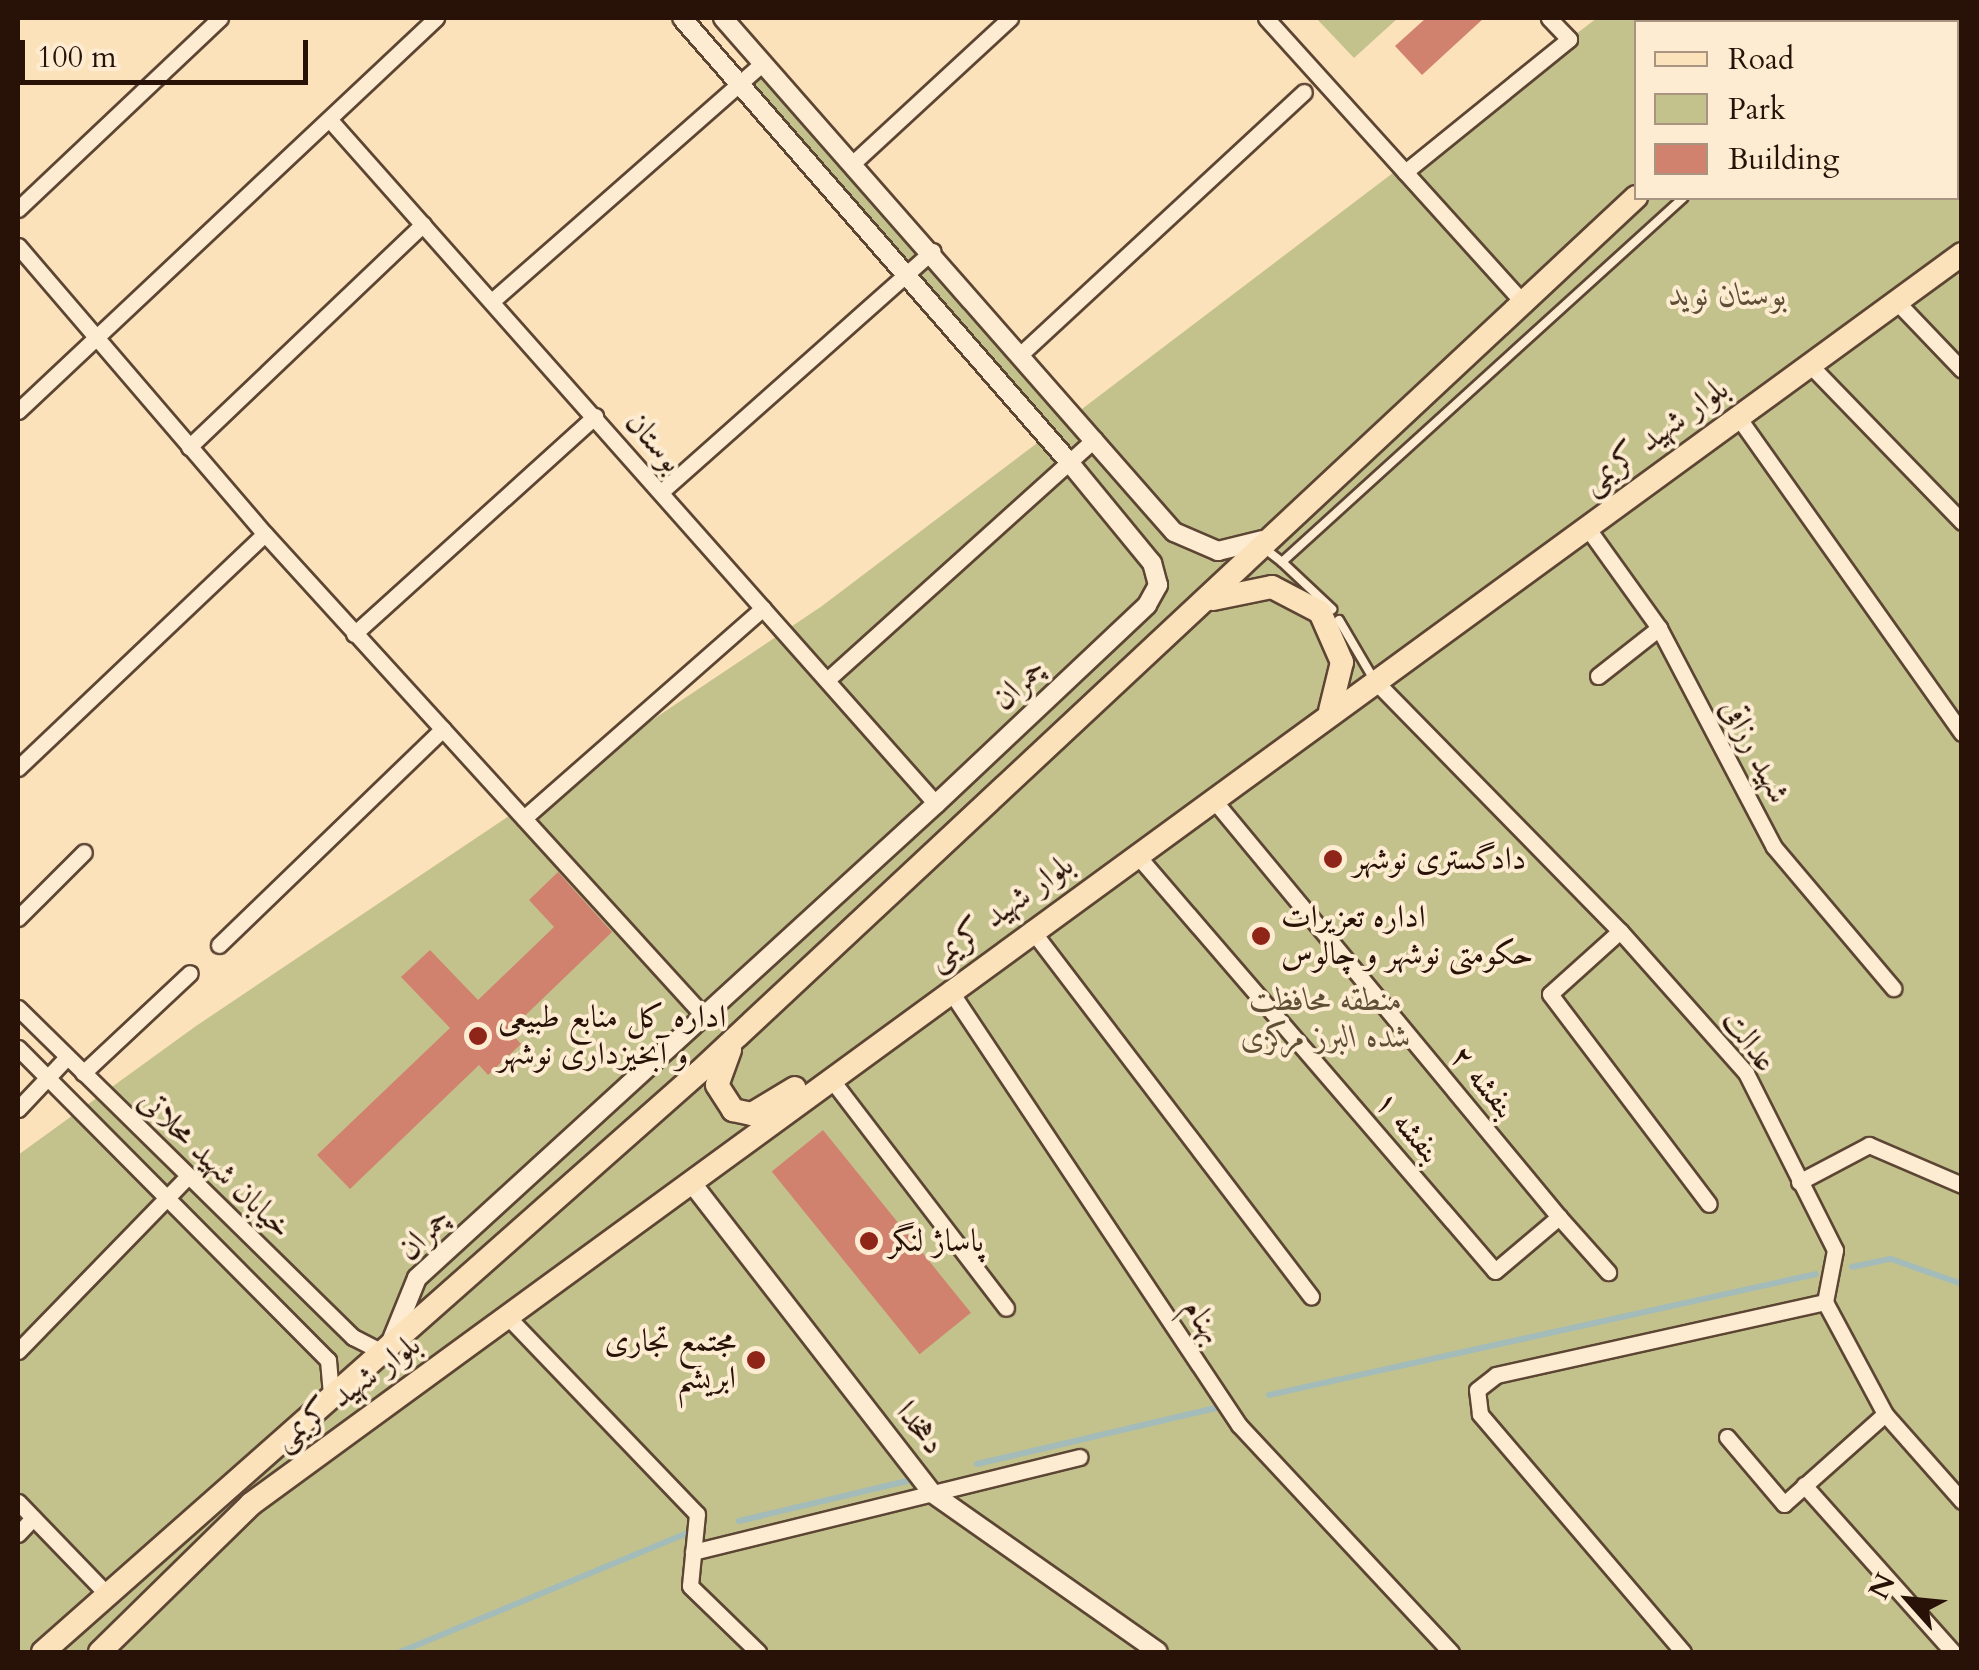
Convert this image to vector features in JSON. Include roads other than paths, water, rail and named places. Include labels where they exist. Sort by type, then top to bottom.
[{"type":"main road","name":"بلوار شهید کریمی","points":[[44,1652],[739,1034],[1634,199]]},
{"type":"main road","name":"بلوار شهید کریمی","points":[[100,1652],[251,1504],[1031,929],[1962,254]]},
{"type":"main road","points":[[1193,610],[1244,586],[1298,596],[1327,624],[1342,662],[1328,714]]},
{"type":"main road","points":[[739,1034],[717,1085],[733,1110],[752,1114],[835,1060],[873,1046]]},
{"type":"street","points":[[18,209],[220,18]]},
{"type":"street","points":[[18,411],[436,18]]},
{"type":"street","name":"چمران","points":[[386,1347],[417,1278],[936,804],[1157,589],[1152,563],[1070,463],[682,18]]},
{"type":"street","points":[[723,18],[1188,543],[1240,550],[1269,539]]},
{"type":"street","points":[[852,164],[1010,18]]},
{"type":"street","points":[[1266,18],[1524,304]]},
{"type":"street","points":[[1405,172],[1569,40],[1549,18]]},
{"type":"street","points":[[492,301],[763,64]]},
{"type":"street","points":[[1022,353],[1304,92]]},
{"type":"street","name":"بوستان","points":[[328,119],[936,804]]},
{"type":"street","points":[[189,447],[423,224]]},
{"type":"street","points":[[18,246],[354,634],[702,1014]]},
{"type":"street","points":[[661,492],[932,251]]},
{"type":"street","points":[[1896,301],[1962,370]]},
{"type":"street","points":[[1809,364],[1962,522]]},
{"type":"street","points":[[354,634],[595,416]]},
{"type":"street","points":[[1738,417],[1962,733]]},
{"type":"street","points":[[828,680],[1095,440]]},
{"type":"street","name":"شهید رزاقی","points":[[1586,526],[1659,628],[1774,847],[1893,988]]},
{"type":"street","points":[[18,768],[265,534]]},
{"type":"street","points":[[524,818],[764,608]]},
{"type":"street","points":[[1598,676],[1659,628]]},
{"type":"street","name":"عدالت","points":[[1375,682],[1620,931],[1746,1073],[1834,1250],[1826,1302]]},
{"type":"street","points":[[219,945],[443,730]]},
{"type":"street","name":"بنفشه ۲","points":[[1212,798],[1559,1216]]},
{"type":"street","points":[[18,918],[84,852]]},
{"type":"street","name":"بنفشه ۱","points":[[1136,854],[1496,1271],[1559,1216]]},
{"type":"street","points":[[1031,929],[1311,1297]]},
{"type":"street","points":[[1620,931],[1550,994],[1710,1204]]},
{"type":"street","points":[[83,1073],[190,973]]},
{"type":"street","name":"بهنام","points":[[948,990],[1239,1425],[1451,1652]]},
{"type":"street","name":"خیابان شهید محلاتی","points":[[18,1008],[353,1337],[386,1347]]},
{"type":"street","points":[[18,1048],[328,1360],[331,1396]]},
{"type":"street","points":[[18,1109],[67,1058]]},
{"type":"street","points":[[831,1079],[1006,1308]]},
{"type":"street","points":[[1799,1182],[1869,1145],[1962,1186]]},
{"type":"street","points":[[18,1351],[188,1176]]},
{"type":"street","name":"دهخدا","points":[[691,1182],[932,1493],[1158,1652]]},
{"type":"street","points":[[1559,1216],[1608,1272]]},
{"type":"street","points":[[235,1267],[259,1245]]},
{"type":"street","points":[[1683,1652],[1480,1414],[1477,1390],[1496,1375],[1826,1302],[1885,1414],[1962,1501]]},
{"type":"street","points":[[507,1316],[697,1514],[690,1586],[758,1652]]},
{"type":"street","points":[[1727,1437],[1784,1504],[1885,1414]]},
{"type":"street","points":[[693,1552],[1080,1458]]},
{"type":"street","points":[[1804,1485],[1953,1652]]},
{"type":"street","points":[[18,1502],[106,1594]]},
{"type":"street","points":[[18,1534],[34,1518]]},
{"type":"lane","points":[[1282,562],[1681,200]]},
{"type":"lane","points":[[1269,539],[1282,562],[1332,609]]},
{"type":"lane","points":[[1339,620],[1375,682]]},
{"type":"waterway","points":[[1852,1267],[1891,1259],[1962,1284]]},
{"type":"waterway","points":[[1269,1395],[1816,1274]]},
{"type":"waterway","points":[[977,1464],[1225,1406]]},
{"type":"waterway","points":[[739,1521],[911,1480]]},
{"type":"waterway","points":[[400,1652],[687,1533]]},
{"type":"place","name":"دادگستری نوشهر","points":[[1333,859]]},
{"type":"place","name":"اداره تعزیرات حکومتی نوشهر و چالوس","points":[[1261,936]]},
{"type":"place","name":"اداره كل منابع طبيعی و آبخيزداری نوشهر","points":[[478,1036]]},
{"type":"place","name":"پاساژ لنگر","points":[[869,1241]]},
{"type":"place","name":"مجتمع تجاری ابریشم","points":[[756,1360]]},
{"type":"park label","name":"بوستان نوید","points":[[1728,295]]},
{"type":"park label","name":"منطقه محافظت شده البرز مرکزی","points":[[1326,1020]]}]
